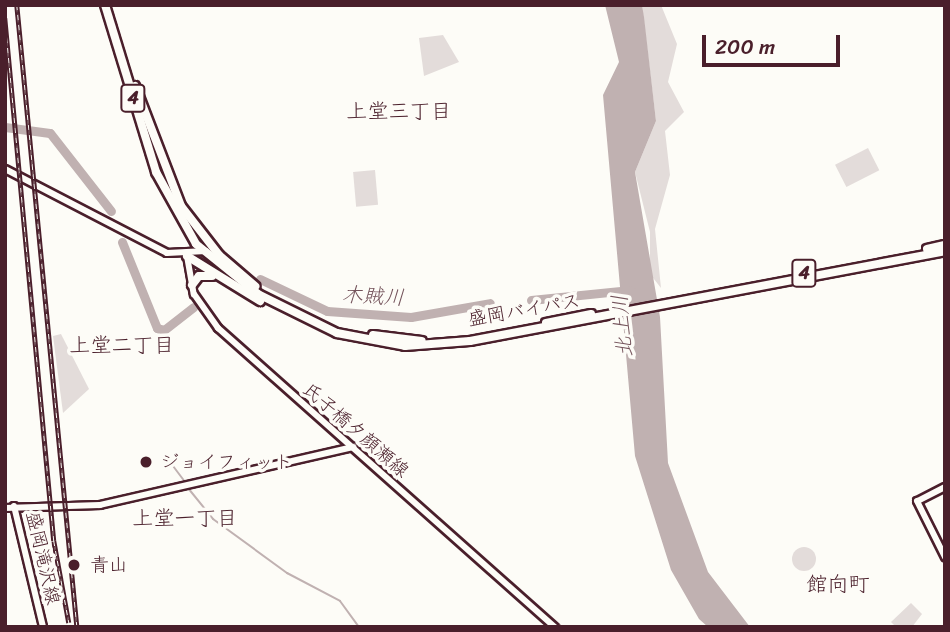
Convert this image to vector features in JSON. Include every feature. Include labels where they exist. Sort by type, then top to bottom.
[{"type":"highway","name":"盛岡バイパス","points":[[107,5],[167,178],[197,231],[219,255],[301,314],[389,339],[446,340],[618,311]]},
{"type":"highway","name":"盛岡バイパス","points":[[107,5],[163,190],[196,244],[293,315],[383,343],[470,341],[945,245]]},
{"type":"highway","name":"盛岡バイパス","points":[[663,302],[945,251]]},
{"type":"highway","points":[[187,256],[221,279],[297,322],[340,338],[383,343]]},
{"type":"highway","points":[[192,285],[204,275],[221,279]]},
{"type":"main road","points":[[5,169],[167,253],[187,256],[203,251],[219,255]]},
{"type":"main road","points":[[187,256],[196,244],[197,231]]},
{"type":"main road","name":"氏子橋夕顔瀬線","points":[[187,256],[192,285],[218,328],[555,627]]},
{"type":"main road","points":[[15,506],[100,505],[353,447]]},
{"type":"main road","points":[[945,487],[917,500],[945,556]]},
{"type":"main road","name":"盛岡滝沢線","points":[[5,508],[15,506],[43,627]]},
{"type":"shaded area","points":[[605,5],[642,5],[644,17],[656,121],[635,172],[660,317],[668,463],[708,572],[750,627],[708,627],[699,619],[671,570],[635,456],[603,95],[619,62]]},
{"type":"shaded area","points":[[642,5],[661,5],[677,44],[668,82],[684,112],[665,131],[670,175],[655,229],[661,288],[650,274],[650,232],[635,172],[656,121]]},
{"type":"shaded area","points":[[443,35],[459,62],[424,76],[419,38]]},
{"type":"shaded area","points":[[868,148],[879,170],[846,187],[835,165]]},
{"type":"shaded area","points":[[375,170],[378,205],[356,207],[353,172]]},
{"type":"shaded area","points":[[61,334],[89,389],[63,413],[53,336]]},
{"type":"shaded area","points":[[804,547],[813,550],[816,559],[813,568],[804,571],[795,568],[792,559],[795,550]]},
{"type":"shaded area","points":[[911,603],[922,614],[912,627],[896,627],[891,622]]},
{"type":"waterway","name":"木賊川","points":[[5,127],[50,133],[111,211]]},
{"type":"waterway","name":"木賊川","points":[[122,242],[157,328],[164,330],[193,307]]},
{"type":"waterway","name":"木賊川","points":[[260,279],[327,311],[411,317],[490,303]]},
{"type":"waterway","name":"木賊川","points":[[531,300],[630,290]]},
{"type":"waterway","points":[[170,462],[186,483]]},
{"type":"waterway","points":[[188,488],[213,519],[287,573],[340,601],[359,627]]},
{"type":"railway","points":[[17,5],[77,626]]},
{"type":"railway","points":[[5,18],[54,541],[69,623]]},
{"type":"place","name":"ジョイフィット","points":[[146,462]]},
{"type":"place","name":"青山","points":[[74,565]]},
{"type":"district","name":"上堂三丁目","points":[[399,111]]},
{"type":"district","name":"上堂二丁目","points":[[122,345]]},
{"type":"district","name":"上堂一丁目","points":[[185,518]]},
{"type":"district","name":"館向町","points":[[838,584]]},
{"type":"water label","name":"北上川","points":[[622,326]]}]
